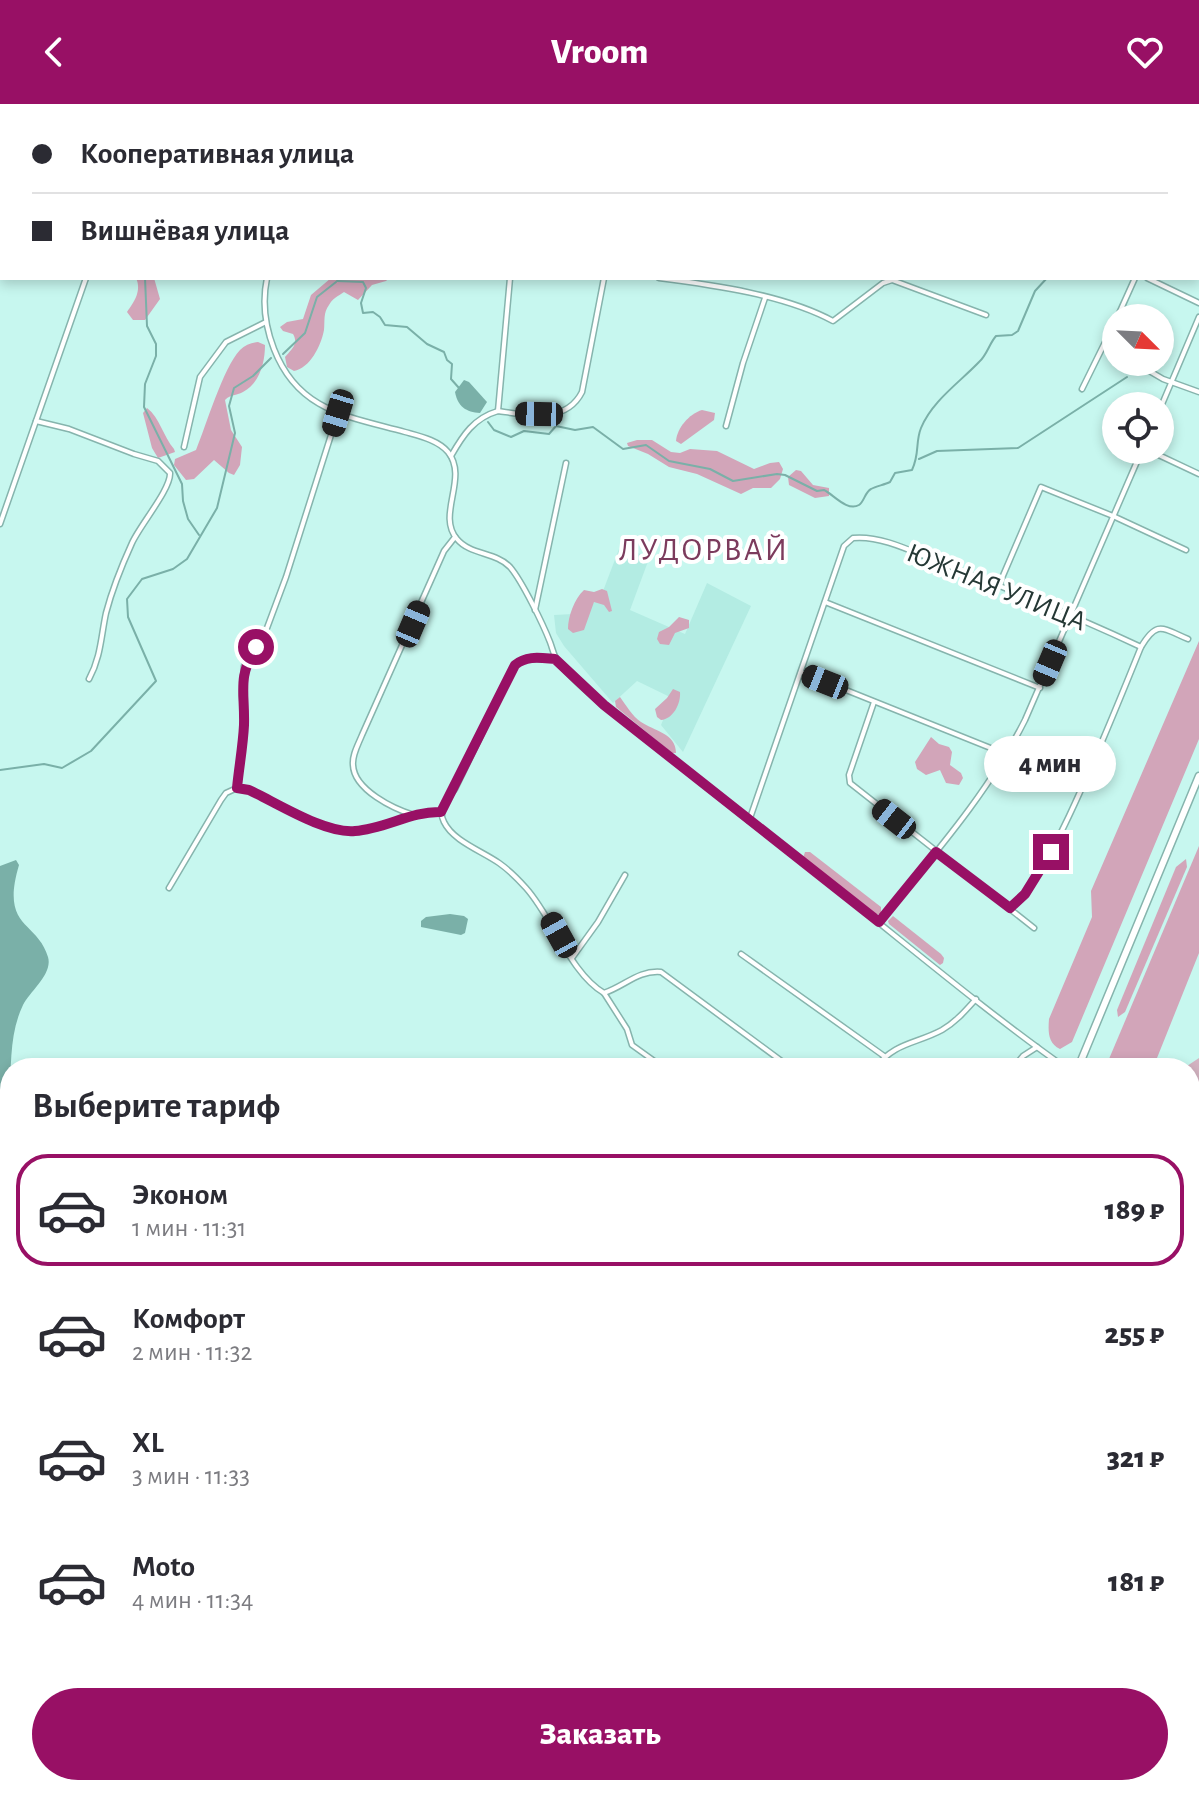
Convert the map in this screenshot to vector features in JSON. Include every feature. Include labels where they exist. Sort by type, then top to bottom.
[{"type":"main road","points":[[1082,1058],[1199,776]]},
{"type":"street","points":[[0,524],[85,280]]},
{"type":"street","points":[[267,280],[266,322],[279,361],[300,392],[338,413],[430,441],[451,456],[456,472],[450,522],[455,537],[462,545],[506,564],[550,641],[555,659],[604,705],[1052,1058]]},
{"type":"street","points":[[498,411],[510,280]]},
{"type":"street","points":[[451,456],[470,427],[498,411],[555,414],[570,408],[579,398],[604,280]]},
{"type":"street","points":[[670,280],[765,298],[814,311],[833,321],[883,283],[892,280],[986,315]]},
{"type":"street","points":[[1123,304],[1134,280]]},
{"type":"street","points":[[1151,280],[1199,303]]},
{"type":"street","points":[[726,426],[765,298]]},
{"type":"street","points":[[1168,392],[1199,317]]},
{"type":"street","points":[[184,447],[200,377],[226,342],[266,322]]},
{"type":"street","points":[[1082,389],[1102,351]]},
{"type":"street","points":[[1161,376],[1199,392]]},
{"type":"street","points":[[237,788],[244,724],[244,666],[267,628],[338,413]]},
{"type":"street","points":[[36,421],[69,429],[158,461],[170,473],[168,486],[141,525],[126,555],[106,614],[102,645],[89,679]]},
{"type":"street","points":[[1174,462],[1199,474]]},
{"type":"street","points":[[535,612],[566,463]]},
{"type":"street","points":[[879,922],[1008,755],[1136,464]]},
{"type":"street","points":[[999,585],[1041,487],[1186,550]]},
{"type":"street","points":[[414,815],[391,809],[357,778],[352,763],[444,551],[455,537]]},
{"type":"street","name":"ЮЖНАЯ УЛИЦА","points":[[825,602],[844,546],[850,539],[871,538],[1071,614],[1141,647]]},
{"type":"street","points":[[749,821],[825,602],[1040,688]]},
{"type":"street","points":[[1010,908],[1025,894],[1051,852],[1149,633],[1156,628],[1188,639]]},
{"type":"street","points":[[441,812],[515,665],[524,659],[555,659]]},
{"type":"street","points":[[801,672],[1008,755]]},
{"type":"street","points":[[874,702],[849,775],[850,783],[1034,928]]},
{"type":"street","points":[[169,888],[221,800],[226,793],[237,788],[249,790],[342,831],[368,829],[414,815],[441,812]]},
{"type":"street","points":[[441,812],[449,830],[499,863],[527,889],[546,912],[572,958],[596,988],[604,993],[627,1029],[632,1045],[650,1058]]},
{"type":"street","points":[[572,958],[598,922],[625,875]]},
{"type":"street","points":[[741,954],[884,1056],[899,1046],[942,1030],[976,999]]},
{"type":"street","points":[[604,993],[619,988],[634,976],[648,971],[661,972],[777,1058]]},
{"type":"street","points":[[1021,1058],[1037,1047]]},
{"type":"shaded area","points":[[137,280],[155,280],[160,299],[145,320],[133,320],[127,312],[135,300]]},
{"type":"shaded area","points":[[329,280],[387,280],[372,285],[358,300],[344,292],[333,299],[326,311],[324,330],[317,349],[305,366],[294,371],[287,367],[285,357],[294,347],[295,338],[280,327],[287,322],[303,319],[311,295]]},
{"type":"shaded area","points":[[258,342],[265,345],[263,365],[257,378],[249,388],[225,400],[231,430],[242,447],[240,465],[234,475],[214,460],[194,479],[186,480],[174,465],[175,459],[196,450],[221,383],[234,358],[244,347]]},
{"type":"shaded area","points":[[464,380],[487,402],[480,413],[467,410],[458,401],[455,392]]},
{"type":"shaded area","points":[[147,408],[175,452],[158,458],[152,448],[143,413]]},
{"type":"shaded area","points":[[702,410],[715,413],[714,420],[681,444],[676,441],[684,422]]},
{"type":"shaded area","points":[[652,440],[671,452],[690,449],[717,451],[754,469],[779,462],[783,469],[780,479],[771,488],[753,488],[741,494],[697,474],[669,467],[628,446],[627,443]]},
{"type":"shaded area","points":[[796,470],[801,471],[813,485],[829,488],[829,496],[815,498],[789,485],[788,477]]},
{"type":"shaded area","points":[[619,549],[650,556],[630,610],[685,634],[707,583],[751,606],[683,752],[661,725],[672,698],[637,681],[613,703],[556,633],[554,615],[573,614],[600,599]]},
{"type":"shaded area","points":[[584,590],[594,592],[607,591],[612,611],[594,602],[584,630],[573,633],[568,629],[568,624],[577,598]]},
{"type":"shaded area","points":[[679,617],[689,620],[689,628],[675,633],[669,645],[660,644],[657,639],[659,632]]},
{"type":"shaded area","points":[[1199,641],[1199,739],[1072,1042],[1060,1049],[1050,1037],[1049,1019],[1092,917],[1091,891]]},
{"type":"shaded area","points":[[673,689],[680,692],[678,706],[673,714],[661,720],[655,709]]},
{"type":"shaded area","points":[[620,697],[638,720],[672,741],[676,753],[672,753],[616,707],[615,701]]},
{"type":"shaded area","points":[[931,737],[952,752],[950,765],[963,778],[959,785],[946,783],[940,770],[926,775],[917,769],[915,762]]},
{"type":"shaded area","points":[[1199,846],[1199,953],[1157,1058],[1109,1058]]},
{"type":"shaded area","points":[[805,852],[810,852],[881,907],[881,914],[876,914],[803,858]]},
{"type":"shaded area","points":[[1186,859],[1187,867],[1125,1012],[1118,1017],[1117,1010],[1176,867]]},
{"type":"shaded area","points":[[16,860],[19,865],[14,886],[17,912],[43,945],[49,963],[44,976],[23,1005],[13,1038],[12,1058],[0,1058],[0,866]]},
{"type":"shaded area","points":[[450,914],[468,919],[465,933],[461,935],[421,927],[421,921],[426,917]]},
{"type":"shaded area","points":[[893,916],[941,954],[943,963],[940,965],[889,924]]},
{"type":"waterway","points":[[145,280],[147,326],[156,344],[156,356],[145,384],[144,407],[182,484],[188,519],[199,535]]},
{"type":"waterway","points":[[488,422],[494,430],[511,437],[524,431],[549,434],[556,426],[575,430],[593,427],[623,449],[646,445],[669,461],[710,469],[733,481],[785,475],[817,491],[824,490],[854,507],[861,504],[871,489],[890,482],[895,473],[912,470],[919,433],[932,409],[982,359],[996,336],[1012,335],[1018,331],[1035,291],[1045,280]]},
{"type":"waterway","points":[[337,281],[363,282],[366,288],[361,303],[363,313],[373,312],[385,325],[407,327],[427,344],[444,352],[452,364],[451,379],[459,388]]},
{"type":"waterway","name":"ЛУДОРВАЙ","points":[[283,354],[305,333],[317,297],[336,282]]},
{"type":"waterway","name":"ЛУДОРВАЙ","points":[[0,770],[44,764],[62,768],[91,751],[156,681],[128,617],[127,599],[142,579],[173,569],[187,559],[217,508],[235,433],[229,406],[234,388],[253,376],[271,358]]},
{"type":"waterway","points":[[919,459],[937,451],[1018,448],[1127,377]]},
{"type":"district","name":"ЛУДОРВАЙ","points":[[704,549]]},
{"type":"route","points":[[256,647],[244,666],[244,724],[237,788],[249,790],[342,831],[368,829],[414,815],[441,812],[515,665],[524,659],[535,658],[555,659],[604,705],[879,922],[936,852],[1010,908],[1025,894],[1051,852]]}]
